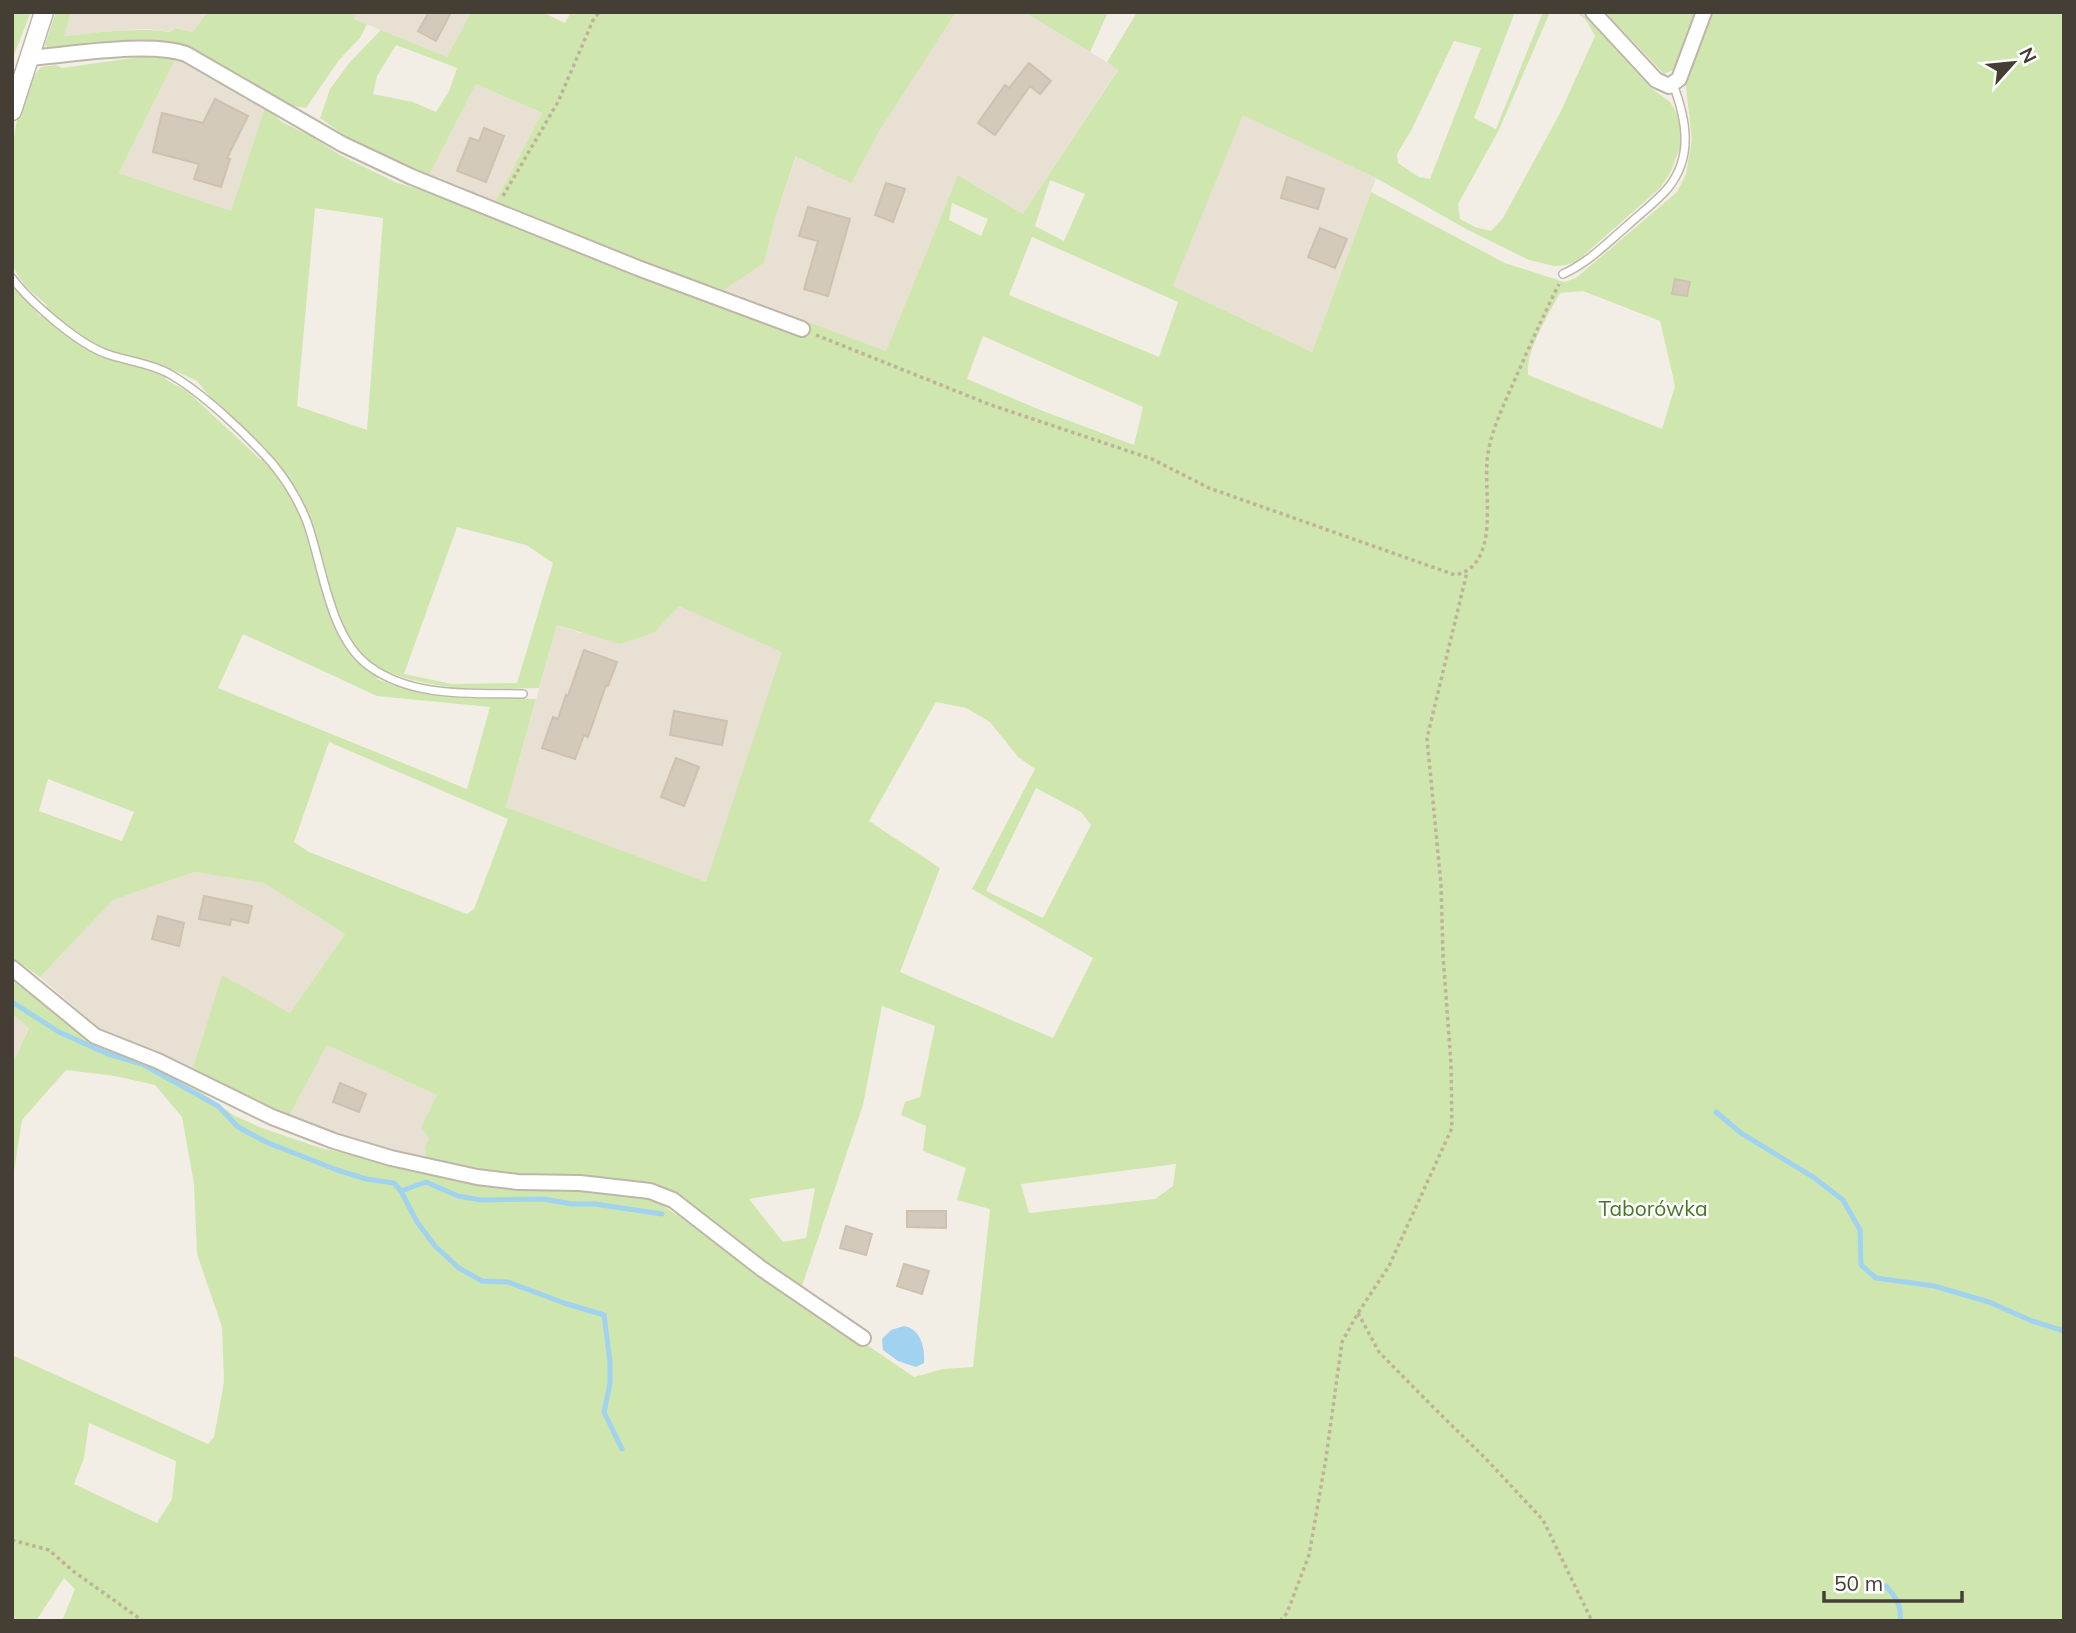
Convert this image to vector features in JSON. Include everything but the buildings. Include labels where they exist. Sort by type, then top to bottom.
[{"type":"street","points":[[12,111],[44,12]]},
{"type":"street","points":[[1593,12],[1656,80],[1664,85],[1673,84],[1679,79],[1704,12]]},
{"type":"street","points":[[28,58],[152,48],[174,50],[208,65],[365,156],[650,273],[802,329]]},
{"type":"street","points":[[12,968],[95,1037],[158,1061],[272,1117],[334,1141],[391,1158],[477,1177],[518,1182],[580,1183],[662,1194],[762,1269],[863,1338]]},
{"type":"lane","points":[[1563,274],[1591,258],[1668,188],[1678,172],[1686,143],[1686,127],[1673,84]]},
{"type":"lane","points":[[12,278],[25,295],[76,336],[104,353],[164,371],[186,384],[273,464],[294,494],[307,521],[338,625],[351,647],[366,664],[383,676],[420,688],[460,693],[523,694]]},
{"type":"path","points":[[496,210],[558,102],[594,19],[600,12]]},
{"type":"path","points":[[802,329],[991,405],[1152,459],[1209,488],[1455,575],[1467,572],[1480,560],[1486,540],[1487,460],[1495,427],[1532,338],[1563,274]]},
{"type":"path","points":[[1280,1621],[1287,1614],[1309,1555],[1342,1342],[1389,1266],[1452,1128],[1441,885],[1427,738],[1467,572]]},
{"type":"path","points":[[1358,1313],[1380,1352],[1543,1520],[1592,1621]]},
{"type":"path","points":[[12,1540],[49,1550],[73,1572],[143,1621]]},
{"type":"shaded area","points":[[71,12],[207,12],[193,32],[176,28],[171,32],[148,29],[63,36]]},
{"type":"shaded area","points":[[357,12],[471,12],[447,57],[354,19]]},
{"type":"shaded area","points":[[956,12],[1024,12],[1118,69],[1023,214],[958,175],[886,351],[724,290],[764,263],[774,222],[797,155],[851,182],[880,130]]},
{"type":"shaded area","points":[[176,57],[265,107],[231,211],[119,173]]},
{"type":"shaded area","points":[[476,84],[542,113],[495,203],[429,175]]},
{"type":"shaded area","points":[[1243,114],[1376,178],[1312,352],[1173,286]]},
{"type":"shaded area","points":[[679,606],[783,651],[706,882],[506,807],[557,625],[580,633],[655,632]]},
{"type":"shaded area","points":[[194,872],[264,883],[345,934],[290,1013],[222,976],[193,1068],[101,1030],[40,977],[113,900]]},
{"type":"shaded area","points":[[12,1013],[29,1027],[12,1064]]},
{"type":"shaded area","points":[[327,1045],[437,1095],[421,1127],[429,1138],[425,1147],[427,1163],[377,1150],[288,1118]]},
{"type":"green space","points":[[12,12],[31,12],[12,60]]},
{"type":"green space","points":[[56,12],[71,12],[64,36],[131,30],[171,32],[175,28],[193,32],[207,12],[357,12],[354,19],[367,24],[360,38],[339,60],[306,108],[293,106],[185,45],[148,41],[50,50],[45,45]]},
{"type":"green space","points":[[471,12],[542,12],[565,23],[571,12],[956,12],[880,130],[851,183],[796,156],[774,222],[764,263],[724,290],[661,269],[495,203],[542,113],[476,84],[429,175],[372,151],[320,118],[330,89],[350,62],[381,30],[447,57]],"holes":[[[396,45],[457,68],[449,91],[436,112],[413,102],[373,94],[377,76]]]},
{"type":"green space","points":[[1024,12],[1108,12],[1090,52]]},
{"type":"green space","name":"Taborówka","points":[[1137,12],[1515,12],[1474,118],[1496,129],[1543,12],[1550,12],[1499,130],[1458,204],[1460,219],[1491,231],[1503,218],[1561,111],[1595,36],[1586,20],[1576,12],[1581,12],[1651,88],[1670,102],[1681,128],[1680,148],[1670,173],[1660,188],[1576,262],[1554,266],[1529,260],[1468,230],[1376,178],[1243,115],[1173,286],[1312,352],[1371,192],[1505,263],[1564,282],[1576,278],[1677,192],[1686,174],[1692,139],[1685,80],[1710,12],[2064,12],[2064,1621],[62,1621],[75,1589],[64,1578],[36,1621],[12,1621],[12,1355],[208,1444],[214,1437],[224,1382],[222,1327],[197,1254],[194,1184],[182,1117],[155,1085],[115,1076],[66,1070],[22,1120],[12,1184],[12,1064],[29,1028],[12,1013],[12,978],[87,1038],[178,1076],[235,1116],[321,1148],[398,1165],[427,1163],[425,1147],[429,1138],[421,1127],[437,1095],[327,1045],[288,1118],[193,1068],[222,975],[290,1013],[345,934],[264,883],[194,872],[113,900],[40,977],[12,958],[12,286],[41,317],[47,305],[23,283],[12,260],[12,162],[22,101],[41,67],[56,65],[62,68],[139,57],[176,57],[119,173],[231,211],[265,107],[282,122],[395,182],[803,337],[809,322],[886,351],[958,175],[1023,214],[1118,70],[1107,62]],"holes":[[[1454,41],[1481,48],[1430,179],[1419,177],[1398,163],[1397,154],[1412,129]],[[1050,180],[1085,194],[1064,241],[1035,226]],[[952,203],[988,219],[981,236],[949,220]],[[315,208],[383,218],[367,430],[297,406]],[[1032,237],[1178,302],[1159,357],[1009,295]],[[1583,291],[1660,321],[1675,386],[1662,429],[1528,375],[1530,355],[1560,293]],[[983,336],[1143,407],[1134,445],[967,379]],[[171,369],[197,381],[210,397],[265,448],[261,460],[187,391],[165,379]],[[457,527],[526,545],[553,563],[517,683],[452,684],[404,674]],[[679,606],[782,652],[706,882],[506,807],[536,699],[436,694],[377,679],[388,672],[444,686],[481,689],[539,688],[557,625],[620,644],[655,632]],[[243,634],[377,696],[490,707],[467,789],[218,688]],[[936,702],[966,708],[990,722],[1018,757],[1035,769],[972,889],[1093,958],[1053,1038],[900,972],[940,868],[869,821]],[[329,742],[508,819],[474,909],[467,914],[309,852],[294,842]],[[48,779],[134,812],[122,841],[39,811]],[[1036,788],[1081,812],[1091,825],[1043,918],[986,891]],[[882,1006],[935,1026],[920,1097],[905,1102],[901,1115],[926,1126],[923,1151],[966,1168],[957,1200],[990,1209],[973,1367],[943,1369],[914,1377],[665,1207],[652,1187],[671,1192],[801,1289],[863,1105]],[[1176,1164],[1173,1186],[1155,1199],[1029,1213],[1021,1184]],[[815,1188],[806,1238],[783,1242],[749,1199]],[[89,1423],[176,1461],[172,1499],[157,1523],[74,1484],[84,1458]]]},
{"type":"green space","points":[[1605,12],[1697,12],[1675,69],[1664,74]]},
{"type":"water","points":[[904,1326],[918,1335],[923,1345],[924,1363],[916,1367],[898,1361],[883,1350],[882,1339],[891,1330]]},
{"type":"waterway","points":[[12,1002],[59,1032],[108,1054],[142,1064],[218,1106],[238,1127],[266,1142],[337,1170],[366,1179],[394,1183],[435,1246],[459,1268],[482,1281],[508,1282],[604,1315],[610,1362],[610,1384],[604,1412],[622,1449]]},
{"type":"waterway","points":[[1716,1112],[1741,1133],[1813,1177],[1843,1200],[1860,1230],[1861,1265],[1876,1278],[1934,1286],[1989,1302],[2032,1321],[2064,1331]]},
{"type":"waterway","points":[[401,1191],[426,1182],[458,1196],[481,1200],[544,1199],[662,1214]]},
{"type":"waterway","points":[[1886,1586],[1898,1602],[1900,1621]]}]
